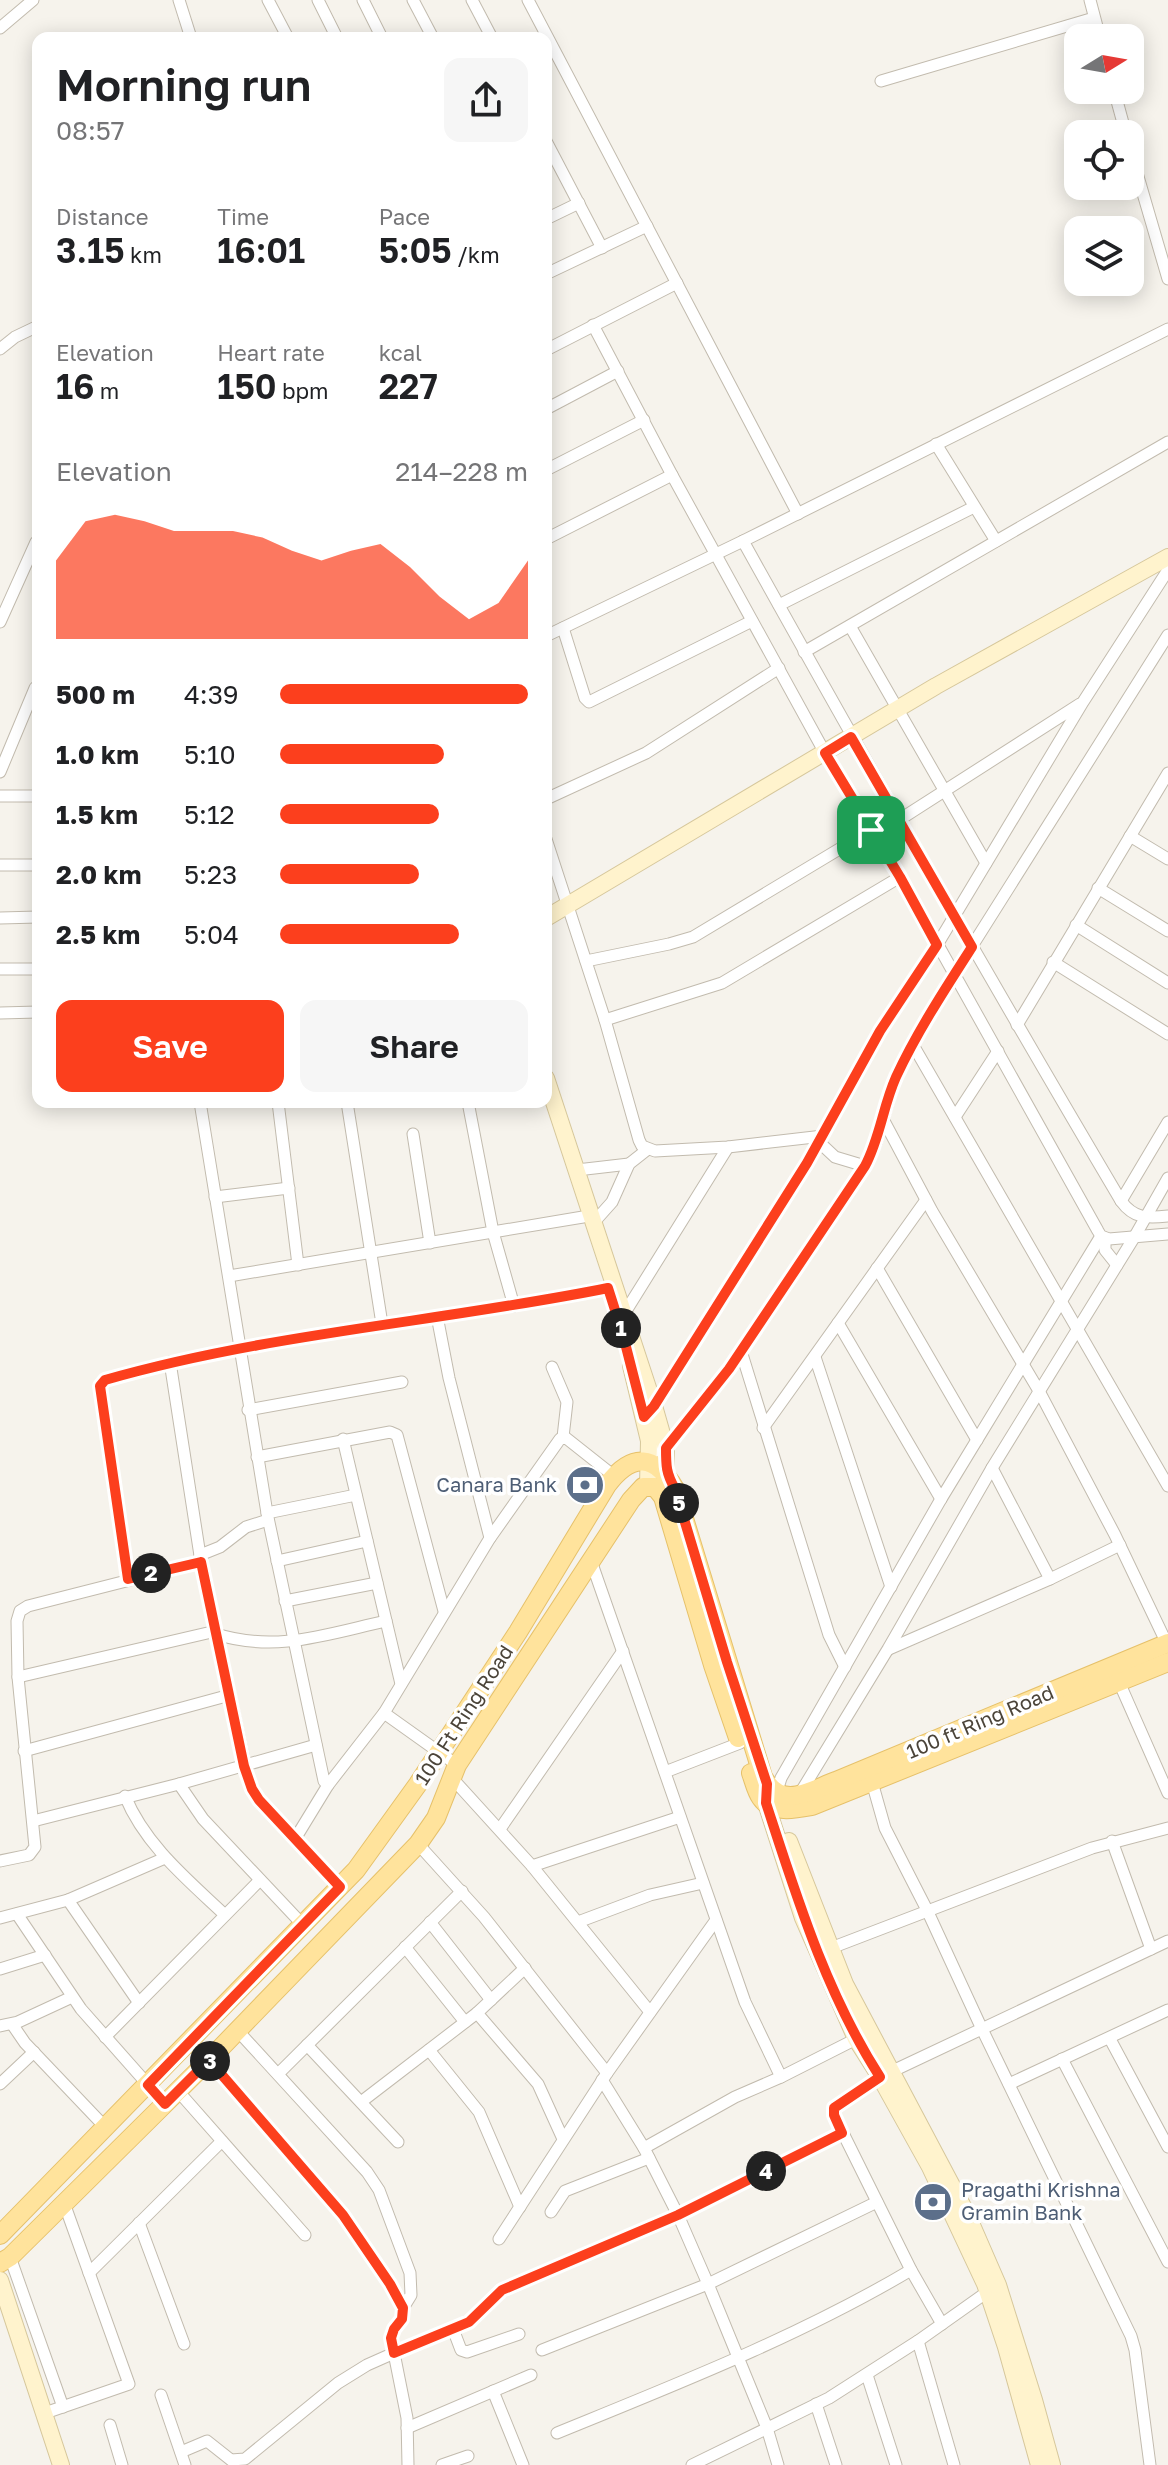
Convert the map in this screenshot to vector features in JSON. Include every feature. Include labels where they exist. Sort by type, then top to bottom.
[{"type":"main road","points":[[552,914],[898,709],[1168,557]]},
{"type":"main road","points":[[552,1096],[577,1170],[608,1288],[649,1411]]},
{"type":"main road","points":[[548,1108],[624,1314],[658,1460],[655,1491],[713,1665],[758,1793],[779,1797]]},
{"type":"main road","points":[[614,1476],[630,1463],[658,1460]]},
{"type":"main road","points":[[658,1460],[675,1489],[731,1676],[779,1797],[845,1984],[930,2167],[993,2288],[1052,2465]]},
{"type":"main road","name":"100 Ft Ring Road","points":[[0,2235],[356,1870],[518,1632],[614,1476]]},
{"type":"main road","name":"100 Ft Ring Road","points":[[5,2260],[238,2031],[418,1844],[436,1818],[455,1772],[631,1500],[637,1492],[655,1491]]},
{"type":"main road","name":"100 Ft Ring Road","points":[[779,1797],[791,1810],[812,1806],[1119,1682],[1168,1649]]},
{"type":"main road","name":"100 ft Ring Road","points":[[779,1797],[1168,1649]]},
{"type":"main road","points":[[779,1797],[803,1918],[856,2039],[886,2074]]},
{"type":"main road","points":[[0,2280],[61,2465]]},
{"type":"main road","points":[[993,2288],[1039,2465]]},
{"type":"street","points":[[0,28],[33,0]]},
{"type":"street","points":[[179,0],[189,32]]},
{"type":"street","points":[[268,0],[285,32]]},
{"type":"street","points":[[318,0],[334,32]]},
{"type":"street","points":[[363,0],[379,32]]},
{"type":"street","points":[[413,0],[430,32]]},
{"type":"street","points":[[472,0],[489,32]]},
{"type":"street","points":[[528,0],[543,32]]},
{"type":"street","points":[[1090,0],[1096,24]]},
{"type":"street","points":[[881,81],[1094,18]]},
{"type":"street","points":[[552,49],[798,514]]},
{"type":"street","points":[[552,161],[579,203],[602,248]]},
{"type":"street","points":[[1144,197],[1168,279]]},
{"type":"street","points":[[552,216],[579,203]]},
{"type":"street","points":[[552,271],[647,226]]},
{"type":"street","points":[[552,347],[677,283]]},
{"type":"street","points":[[593,325],[825,753],[900,877],[1103,1237],[1105,1250],[1117,1265]]},
{"type":"street","points":[[0,349],[32,329]]},
{"type":"street","points":[[552,633],[1168,329]]},
{"type":"street","points":[[552,406],[618,371]]},
{"type":"street","points":[[552,467],[644,420]]},
{"type":"street","points":[[804,652],[1168,442]]},
{"type":"street","points":[[936,444],[996,541]]},
{"type":"street","points":[[552,536],[672,475]]},
{"type":"street","points":[[779,605],[974,507]]},
{"type":"street","points":[[743,541],[851,737],[1121,1201],[1131,1212],[1143,1218],[1168,1216]]},
{"type":"street","points":[[0,622],[32,551]]},
{"type":"street","points":[[649,1411],[821,1139],[880,1031],[937,945],[1083,702],[1168,570]]},
{"type":"street","points":[[563,628],[585,698],[589,702],[752,621]]},
{"type":"street","points":[[850,626],[986,863]]},
{"type":"street","points":[[658,1460],[741,1351],[865,1166],[874,1150],[895,1079],[913,1045],[1168,635]]},
{"type":"street","points":[[552,796],[646,753],[779,668]]},
{"type":"street","points":[[0,772],[32,695]]},
{"type":"street","points":[[899,820],[1083,702]]},
{"type":"street","points":[[1017,1025],[1168,775]]},
{"type":"street","points":[[0,796],[32,796]]},
{"type":"street","points":[[586,961],[693,937],[871,830]]},
{"type":"street","points":[[1130,836],[1168,859]]},
{"type":"street","points":[[552,857],[605,1020],[639,1140],[655,1151],[821,1139]]},
{"type":"street","points":[[0,865],[32,865]]},
{"type":"street","points":[[605,1020],[722,983],[900,877]]},
{"type":"street","points":[[1098,888],[1168,931]]},
{"type":"street","points":[[0,918],[32,917]]},
{"type":"street","points":[[1076,925],[1168,983]]},
{"type":"street","points":[[1053,962],[1168,1034]]},
{"type":"street","points":[[0,969],[32,969]]},
{"type":"street","points":[[0,1013],[32,1012]]},
{"type":"street","points":[[913,1045],[1168,1486]]},
{"type":"street","points":[[955,1117],[998,1051]]},
{"type":"street","points":[[201,1108],[267,1517],[324,1781],[328,1785]]},
{"type":"street","points":[[279,1108],[298,1265]]},
{"type":"street","points":[[348,1108],[382,1324]]},
{"type":"street","points":[[469,1108],[493,1232],[514,1306]]},
{"type":"street","points":[[883,1119],[926,1200],[1039,1391],[1120,1545],[1168,1649]]},
{"type":"street","points":[[1121,1201],[1168,1122]]},
{"type":"street","points":[[413,1134],[430,1243]]},
{"type":"street","points":[[821,1139],[835,1157],[865,1166]]},
{"type":"street","points":[[624,1314],[728,1147]]},
{"type":"street","points":[[229,1276],[589,1219],[612,1202],[629,1164],[648,1149]]},
{"type":"street","points":[[577,1170],[629,1164]]},
{"type":"street","points":[[779,1797],[888,1649],[992,1468],[1168,1178]]},
{"type":"street","points":[[215,1197],[289,1188]]},
{"type":"street","points":[[763,1428],[926,1200]]},
{"type":"street","points":[[1103,1237],[1168,1234]]},
{"type":"street","points":[[779,1797],[781,1778],[941,1499],[1103,1237]]},
{"type":"street","points":[[877,1268],[977,1440]]},
{"type":"street","points":[[128,1579],[100,1386],[105,1380],[170,1362],[240,1348],[514,1306],[608,1288]]},
{"type":"street","points":[[437,1316],[449,1378],[490,1538]]},
{"type":"street","points":[[838,1323],[941,1499]]},
{"type":"street","points":[[741,1351],[829,1635],[845,1667]]},
{"type":"street","points":[[815,1357],[891,1587]]},
{"type":"street","points":[[170,1362],[200,1558],[244,1766],[259,1800],[340,1887]]},
{"type":"street","points":[[295,1839],[328,1785],[384,1713],[490,1538],[563,1437],[567,1402],[552,1367]]},
{"type":"street","points":[[248,1410],[402,1382]]},
{"type":"street","points":[[257,1457],[343,1439],[394,1433],[399,1438],[444,1611]]},
{"type":"street","points":[[563,1437],[614,1476]]},
{"type":"street","points":[[343,1439],[401,1684]]},
{"type":"street","points":[[992,1468],[1050,1579]]},
{"type":"street","points":[[0,1861],[33,1852],[33,1821],[18,1677],[17,1621],[23,1608],[200,1558],[246,1527],[267,1517],[356,1495]]},
{"type":"street","points":[[277,1561],[367,1541]]},
{"type":"street","points":[[888,1649],[1120,1545]]},
{"type":"street","points":[[591,1561],[748,2010],[781,2077]]},
{"type":"street","points":[[285,1601],[377,1583]]},
{"type":"street","points":[[18,1677],[216,1632],[254,1643],[294,1642],[386,1621]]},
{"type":"street","points":[[500,1829],[623,1651]]},
{"type":"street","points":[[1119,1682],[1168,1793]]},
{"type":"street","points":[[24,1751],[230,1695]]},
{"type":"street","points":[[384,1713],[438,1751],[650,2012]]},
{"type":"street","points":[[665,1772],[740,1743]]},
{"type":"street","points":[[33,1821],[316,1745]]},
{"type":"street","points":[[872,1782],[885,1828],[1131,2336],[1150,2465]]},
{"type":"street","points":[[179,1784],[203,1819],[303,1925]]},
{"type":"street","points":[[125,1796],[134,1816],[165,1858],[225,1915]]},
{"type":"street","points":[[532,1866],[680,1817]]},
{"type":"street","points":[[831,1948],[1112,1841],[1168,1828]]},
{"type":"street","points":[[1112,1841],[1151,1949]]},
{"type":"street","points":[[418,1844],[462,1891],[525,1968],[604,2077],[678,2215],[767,2428],[778,2465]]},
{"type":"street","points":[[0,1918],[68,1900],[165,1858]]},
{"type":"street","points":[[105,2037],[260,1880]]},
{"type":"street","points":[[578,1922],[650,1895],[703,1883]]},
{"type":"street","points":[[278,2074],[462,1891]]},
{"type":"street","points":[[68,1900],[139,2003]]},
{"type":"street","points":[[17,1914],[72,1997],[148,2085],[171,2097],[222,2141],[305,2235]]},
{"type":"street","points":[[499,2239],[604,2077],[716,1920]]},
{"type":"street","points":[[430,1922],[491,2000]]},
{"type":"street","points":[[942,2324],[911,2270],[842,2133],[834,2108],[886,2074],[1168,1941]]},
{"type":"street","points":[[405,1947],[465,2022]]},
{"type":"street","points":[[0,1969],[45,1955]]},
{"type":"street","points":[[361,2102],[477,2013],[525,1968]]},
{"type":"street","points":[[72,1997],[6,2025],[106,2128]]},
{"type":"street","points":[[1009,2084],[1168,2010]]},
{"type":"street","points":[[477,2013],[538,2084],[563,2139]]},
{"type":"street","points":[[238,2031],[367,2172],[379,2190],[410,2273],[411,2295],[391,2338],[403,2389],[408,2465]]},
{"type":"street","points":[[551,2212],[565,2191],[646,2153],[735,2097],[856,2039]]},
{"type":"street","points":[[1110,2039],[1168,2147]]},
{"type":"street","points":[[307,2045],[398,2142]]},
{"type":"street","points":[[429,2050],[485,2122],[520,2207]]},
{"type":"street","points":[[0,2084],[34,2052]]},
{"type":"street","points":[[1062,2059],[1168,2262]]},
{"type":"street","points":[[209,2060],[343,2215],[403,2308]]},
{"type":"street","points":[[181,2452],[207,2441],[231,2460],[245,2459],[338,2383],[367,2365],[469,2322],[502,2290],[678,2215],[842,2133]]},
{"type":"street","points":[[89,2273],[222,2141]]},
{"type":"street","points":[[542,2350],[708,2284],[877,2202]]},
{"type":"street","points":[[45,2413],[129,2384],[64,2203]]},
{"type":"street","points":[[139,2223],[184,2344]]},
{"type":"street","points":[[5,2260],[63,2407]]},
{"type":"street","points":[[557,2433],[737,2357],[874,2292],[911,2270]]},
{"type":"street","points":[[692,2465],[715,2460],[767,2428],[867,2375],[993,2288]]},
{"type":"street","points":[[453,2329],[461,2350],[467,2352],[519,2334]]},
{"type":"street","points":[[918,2341],[954,2465]]},
{"type":"street","points":[[407,2428],[531,2375]]},
{"type":"street","points":[[867,2375],[896,2465]]},
{"type":"street","points":[[493,2391],[523,2465]]},
{"type":"street","points":[[161,2395],[185,2465]]},
{"type":"street","points":[[816,2404],[836,2465]]},
{"type":"street","points":[[110,2425],[122,2465]]},
{"type":"street","points":[[442,2465],[468,2456]]},
{"type":"place","name":"Canara Bank","points":[[585,1485]]},
{"type":"place","name":"Pragathi Krishna Gramin Bank","points":[[933,2202]]},
{"type":"route","points":[[851,737],[972,947],[895,1079],[874,1150],[865,1166],[729,1369],[666,1448],[666,1472],[675,1489],[767,1784],[766,1803],[803,1918],[856,2039],[880,2077],[834,2108],[832,2112],[842,2133],[678,2215],[502,2290],[469,2322],[394,2353],[391,2338],[402,2319],[403,2308],[390,2284],[352,2226],[209,2060],[165,2104],[148,2085],[340,1887],[252,1789],[244,1766],[201,1562],[128,1579],[100,1386],[105,1380],[170,1362],[240,1348],[529,1304],[608,1288],[644,1417],[654,1406],[807,1163],[880,1031],[937,945],[871,830],[825,753],[851,737]]}]
